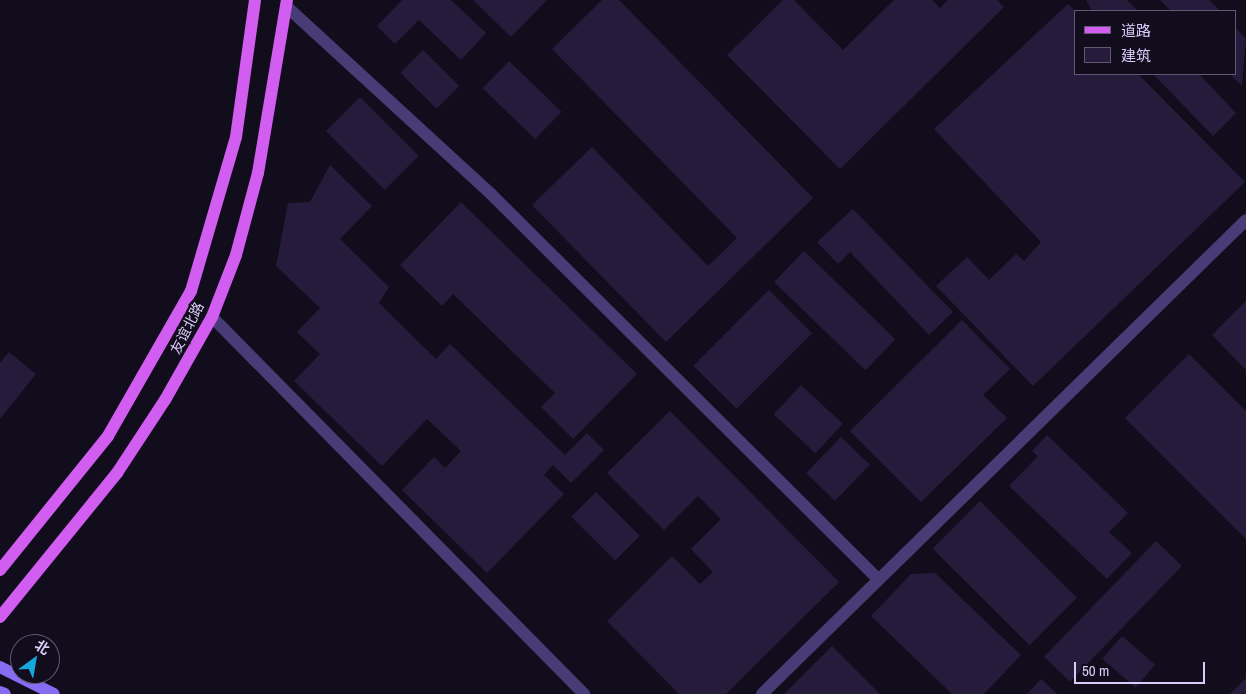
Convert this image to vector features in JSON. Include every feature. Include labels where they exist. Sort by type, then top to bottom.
[{"type":"main road","name":"友谊北路","points":[[0,570],[108,436],[191,291],[236,137],[255,0]]},
{"type":"main road","name":"友谊北路","points":[[0,617],[118,473],[165,400],[212,317],[236,255],[258,173],[287,3]]},
{"type":"street","points":[[287,3],[491,194],[878,578]]},
{"type":"street","points":[[762,694],[837,625],[878,578],[1246,220]]},
{"type":"street","points":[[212,317],[584,694]]},
{"type":"street","points":[[0,667],[54,694]]},
{"type":"street","points":[[0,692],[5,694]]},
{"type":"building","points":[[402,0],[451,0],[486,33],[461,60],[419,20],[395,44],[377,26]]},
{"type":"building","points":[[473,0],[547,0],[511,37]]},
{"type":"building","points":[[602,0],[619,0],[813,198],[666,342],[532,205],[592,147],[708,266],[737,238],[552,49]]},
{"type":"building","points":[[783,0],[794,0],[843,50],[894,0],[932,0],[940,8],[948,0],[997,0],[1004,7],[840,169],[727,55]]},
{"type":"building","points":[[1086,0],[1127,0],[1137,10],[1091,10]]},
{"type":"building","points":[[1160,0],[1209,0],[1219,10],[1170,10]]},
{"type":"building","points":[[1068,4],[1074,10],[1074,75],[1139,75],[1245,182],[1033,386],[936,286],[967,257],[989,280],[1016,254],[1024,261],[1041,242],[934,129]]},
{"type":"building","points":[[1236,28],[1246,39],[1242,86],[1231,75],[1236,75]]},
{"type":"building","points":[[423,50],[459,86],[436,109],[400,73]]},
{"type":"building","points":[[509,61],[562,112],[535,139],[483,88]]},
{"type":"building","points":[[1154,75],[1200,75],[1236,113],[1213,136]]},
{"type":"building","points":[[360,97],[419,156],[385,190],[326,131]]},
{"type":"building","points":[[330,165],[372,206],[340,239],[389,287],[379,303],[436,359],[450,344],[565,455],[587,433],[604,450],[571,483],[553,465],[544,475],[564,494],[487,573],[402,490],[434,457],[445,468],[461,451],[427,419],[382,466],[294,381],[320,354],[297,332],[320,308],[276,266],[288,203],[310,202]]},
{"type":"building","points":[[461,202],[637,374],[573,439],[541,407],[555,393],[453,294],[442,306],[400,265]]},
{"type":"building","points":[[853,209],[953,312],[929,335],[850,252],[838,264],[817,242]]},
{"type":"building","points":[[804,251],[895,339],[865,370],[774,282]]},
{"type":"building","points":[[769,290],[812,333],[736,409],[693,366]]},
{"type":"building","points":[[1246,301],[1246,370],[1212,335]]},
{"type":"building","points":[[962,320],[1010,369],[983,395],[1007,418],[921,502],[850,431]]},
{"type":"building","points":[[9,352],[36,374],[0,419],[0,363]]},
{"type":"building","points":[[1189,354],[1246,411],[1246,539],[1125,418]]},
{"type":"building","points":[[801,385],[843,424],[815,453],[774,414]]},
{"type":"building","points":[[670,411],[839,582],[726,694],[679,694],[607,621],[672,556],[700,584],[713,572],[691,549],[721,519],[698,496],[664,530],[607,473]]},
{"type":"building","points":[[1047,435],[1128,513],[1109,532],[1132,553],[1107,579],[1009,486],[1038,456],[1032,451]]},
{"type":"building","points":[[841,437],[870,465],[835,501],[806,473]]},
{"type":"building","points":[[596,492],[640,536],[615,561],[571,517]]},
{"type":"building","points":[[980,501],[1077,598],[1029,645],[933,548]]},
{"type":"building","points":[[1156,541],[1182,566],[1070,682],[1044,657]]},
{"type":"building","points":[[935,573],[1021,655],[984,694],[952,694],[871,616],[911,574]]},
{"type":"building","points":[[1122,636],[1155,665],[1136,688],[1102,659]]},
{"type":"building","points":[[832,646],[880,694],[784,694]]},
{"type":"building","points":[[1246,678],[1246,694],[1230,694]]},
{"type":"building","points":[[1041,679],[1057,694],[1027,694]]}]
